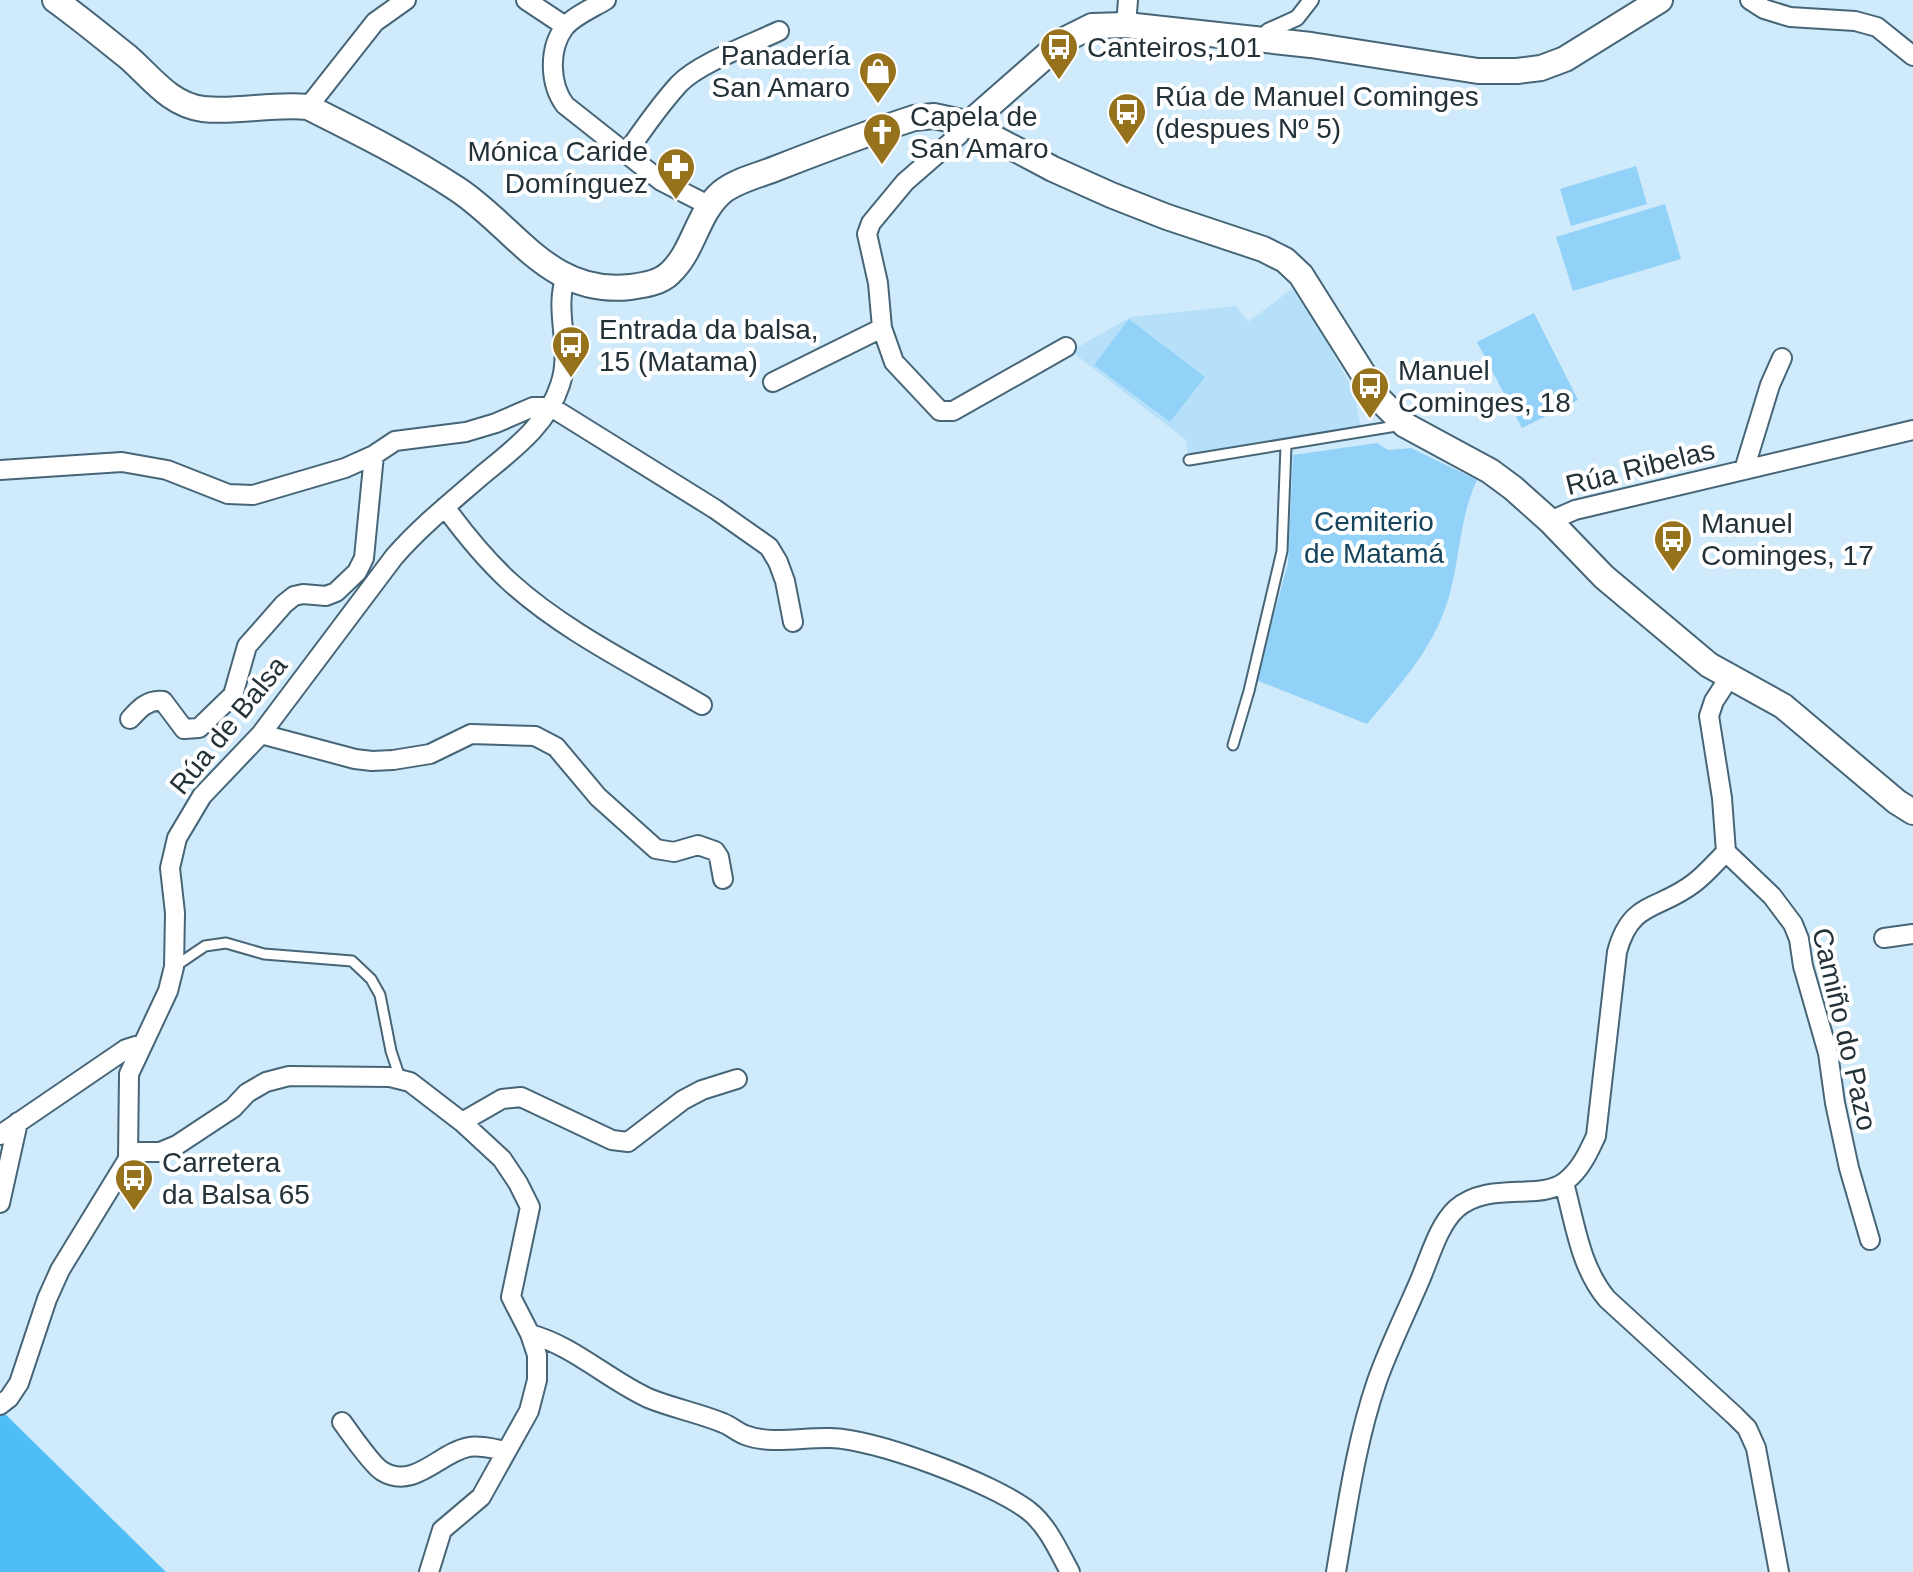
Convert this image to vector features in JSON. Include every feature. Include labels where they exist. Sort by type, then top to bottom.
[{"type":"street","points":[[55,0],[125,54],[164,91],[183,103],[204,109],[308,107],[460,191],[547,266],[566,276],[612,287],[634,286],[660,280],[669,274],[686,252],[710,206],[723,191],[914,118],[934,116],[966,123],[1053,169],[1111,195],[1246,242],[1285,260],[1301,275],[1379,399],[1405,425],[1490,471],[1550,521],[1604,577],[1709,665],[1783,706],[1913,812]]},
{"type":"street","points":[[308,107],[383,7],[406,0]]},
{"type":"street","points":[[526,0],[565,26]]},
{"type":"street","points":[[606,0],[565,26],[556,50],[553,85],[565,105],[626,154],[667,184],[710,206]]},
{"type":"street","points":[[1126,25],[1128,0]]},
{"type":"street","points":[[1265,41],[1268,31],[1297,18],[1311,0]]},
{"type":"street","points":[[1066,347],[953,411],[940,411],[894,362],[882,328],[878,283],[867,234],[871,223],[905,182],[959,135],[966,123],[1064,40],[1092,26],[1126,25],[1311,45],[1478,71],[1517,71],[1541,68],[1565,59],[1660,0]]},
{"type":"street","points":[[1750,0],[1764,9],[1790,17],[1855,21],[1877,27],[1913,56]]},
{"type":"street","points":[[626,154],[649,118],[680,83],[701,69],[779,31]]},
{"type":"street","name":"Rúa de Balsa","points":[[0,1405],[19,1383],[60,1270],[125,1167],[128,1152],[127,1087],[133,1062],[168,991],[174,967],[175,913],[170,868],[177,838],[202,796],[261,734],[412,536],[522,442],[551,407],[566,368],[567,346],[561,298],[566,276]]},
{"type":"street","points":[[773,382],[882,328]]},
{"type":"street","name":"Rúa Ribelas","points":[[1744,470],[1770,385],[1782,358]]},
{"type":"street","points":[[0,470],[122,462],[167,470],[240,496],[253,495],[345,468],[395,441],[482,429],[533,407],[551,407],[715,509],[769,547],[785,581],[793,622]]},
{"type":"street","name":"Rúa Ribelas","points":[[1550,521],[1575,510],[1913,430]]},
{"type":"street","points":[[326,596],[336,592],[357,572],[364,558],[374,455]]},
{"type":"street","points":[[445,507],[493,565],[530,598],[702,705]]},
{"type":"street","points":[[130,719],[139,709],[156,700],[163,701],[184,729],[199,728],[233,695],[247,646],[284,604],[294,596],[303,594],[338,599],[360,591],[365,594]]},
{"type":"street","points":[[1336,1572],[1362,1436],[1377,1380],[1440,1234],[1455,1211],[1473,1198],[1497,1192],[1549,1189],[1564,1183],[1583,1163],[1596,1136],[1621,935],[1631,918],[1694,883],[1726,852],[1722,798],[1709,716],[1714,701],[1729,678]]},
{"type":"street","points":[[261,734],[372,761],[430,754],[471,734],[535,736],[556,747],[598,797],[656,849],[674,852],[698,845],[715,851],[723,879]]},
{"type":"street","name":"Camiño do Pazo","points":[[1726,852],[1772,896],[1793,924],[1799,939],[1803,966],[1828,1053],[1849,1168],[1870,1240]]},
{"type":"street","points":[[1884,938],[1913,934]]},
{"type":"street","points":[[0,1135],[126,1049],[142,1044]]},
{"type":"street","points":[[128,1152],[160,1152],[177,1145],[266,1082],[289,1076],[390,1077],[410,1082],[462,1122],[502,1159],[530,1207],[511,1297],[537,1355],[537,1380],[529,1411],[481,1497],[442,1530],[429,1572]]},
{"type":"street","points":[[462,1122],[502,1099],[521,1097],[612,1140],[628,1142],[683,1100],[702,1090],[737,1079]]},
{"type":"street","points":[[0,1203],[18,1122]]},
{"type":"street","points":[[1564,1183],[1587,1269],[1594,1283],[1607,1299],[1735,1416],[1753,1437],[1779,1572]]},
{"type":"street","points":[[530,1334],[554,1341],[648,1397],[724,1423],[747,1436],[862,1442],[999,1493],[1032,1513],[1045,1528],[1070,1572]]},
{"type":"street","points":[[342,1422],[381,1471],[398,1475],[412,1475],[468,1447],[506,1451]]},
{"type":"lane","points":[[1189,460],[1405,425]]},
{"type":"lane","points":[[1233,745],[1282,551],[1286,446]]},
{"type":"lane","points":[[174,967],[205,946],[226,943],[264,954],[352,961],[371,979],[380,995],[400,1079]]},
{"type":"shaded area","points":[[1296,286],[1354,392],[1361,428],[1188,457],[1186,440],[1071,351],[1131,317],[1236,306],[1248,322]]},
{"type":"shaded area","points":[[0,1409],[166,1572],[0,1572]]},
{"type":"green space","points":[[1636,166],[1647,204],[1571,226],[1560,189]]},
{"type":"green space","points":[[1665,204],[1681,259],[1573,291],[1556,237]]},
{"type":"green space","points":[[1534,313],[1578,400],[1522,428],[1477,342]]},
{"type":"green space","points":[[1129,319],[1205,377],[1170,422],[1094,365]]},
{"type":"green space","name":"Cemiterio de Matamá","points":[[1377,443],[1388,450],[1411,448],[1477,480],[1464,519],[1451,589],[1437,627],[1417,661],[1367,724],[1256,680],[1288,563],[1293,455]]},
{"type":"place","name":"Canteiros,101","points":[[1059,81]]},
{"type":"place","name":"Panadería San Amaro","points":[[878,105]]},
{"type":"place","name":"Rúa de Manuel Cominges (despues Nº 5)","points":[[1127,146]]},
{"type":"place","name":"Capela de San Amaro","points":[[882,166]]},
{"type":"place","name":"Mónica Caride Domínguez","points":[[676,201]]},
{"type":"place","name":"Entrada da balsa, 15 (Matama)","points":[[571,379]]},
{"type":"place","name":"Manuel Cominges, 18","points":[[1370,420]]},
{"type":"place","name":"Manuel Cominges, 17","points":[[1673,573]]},
{"type":"place","name":"Carretera da Balsa 65","points":[[134,1212]]}]
